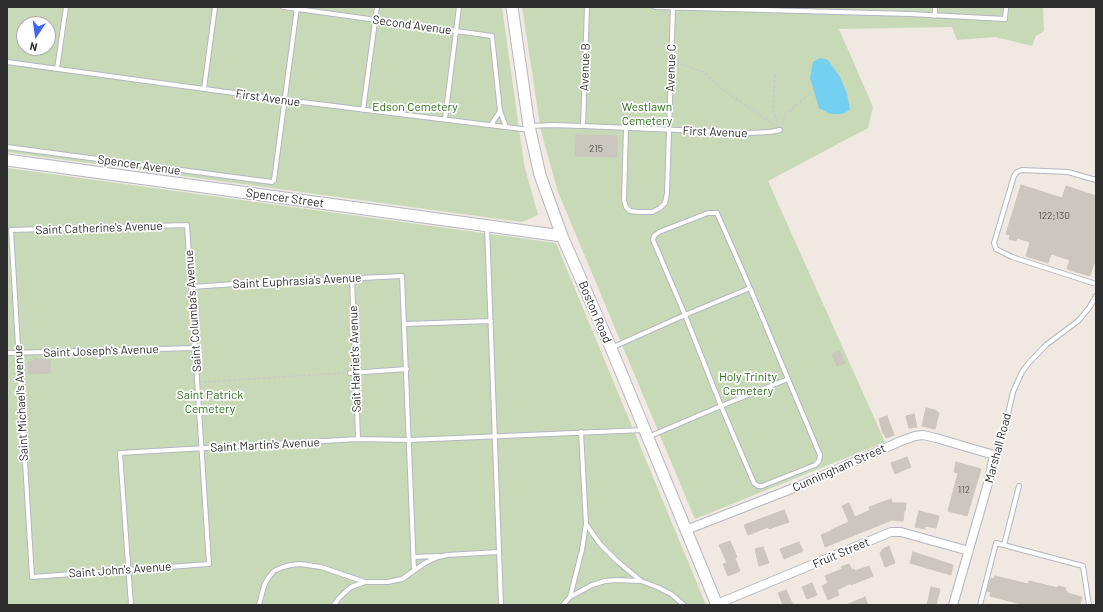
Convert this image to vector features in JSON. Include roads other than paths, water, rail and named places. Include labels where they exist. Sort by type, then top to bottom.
[{"type":"main road","name":"Boston Road","points":[[512,7],[530,128],[540,175],[562,236],[611,348],[717,604]]},
{"type":"main road","name":"Spencer Street","points":[[7,160],[562,236]]},
{"type":"street","name":"Cunningham Street","points":[[686,530],[794,488],[915,436],[929,436],[994,455]]},
{"type":"street","name":"Marshall Road","points":[[953,605],[989,480],[994,455]]},
{"type":"street","name":"Fruit Street","points":[[717,604],[891,532],[901,532],[968,551]]},
{"type":"lane","points":[[56,69],[66,7]]},
{"type":"lane","points":[[204,89],[215,7]]},
{"type":"lane","name":"Second Avenue","points":[[283,7],[492,36],[500,110]]},
{"type":"lane","points":[[363,110],[377,7]]},
{"type":"lane","points":[[445,120],[459,7]]},
{"type":"lane","name":"Avenue B","points":[[583,126],[587,7]]},
{"type":"lane","points":[[655,7],[762,9],[1005,19],[1006,7]]},
{"type":"lane","name":"Avenue C","points":[[626,128],[624,200],[626,207],[630,211],[652,212],[660,208],[665,203],[667,193],[673,7]]},
{"type":"lane","points":[[848,7],[848,13]]},
{"type":"lane","points":[[935,7],[935,16]]},
{"type":"lane","points":[[285,100],[297,8]]},
{"type":"lane","name":"First Avenue","points":[[7,62],[285,100],[491,126],[530,128],[546,125],[583,126],[748,133],[780,130]]},
{"type":"lane","name":"Spencer Avenue","points":[[7,147],[272,182],[274,180],[285,100]]},
{"type":"lane","points":[[491,126],[500,110]]},
{"type":"lane","points":[[500,110],[506,127]]},
{"type":"lane","points":[[1096,180],[1068,172],[1022,170],[1017,172],[1014,176],[994,243],[996,249],[1012,257],[1096,284]]},
{"type":"lane","points":[[717,212],[820,455],[819,461],[815,465],[762,486],[758,486],[754,483],[721,406],[685,315],[653,240],[654,236],[658,232],[708,213],[717,212]]},
{"type":"lane","name":"Saint Catherine's Avenue","points":[[11,230],[187,225]]},
{"type":"lane","name":"Saint Columba's Avenue","points":[[187,225],[209,564]]},
{"type":"lane","points":[[487,225],[501,605]]},
{"type":"lane","name":"Saint Michael's Avenue","points":[[11,230],[32,577]]},
{"type":"lane","name":"Saint Euphrasia's Avenue","points":[[191,288],[235,284],[402,276],[405,324]]},
{"type":"lane","name":"Sait Harriet's Avenue","points":[[352,278],[358,439]]},
{"type":"lane","points":[[611,348],[750,288]]},
{"type":"lane","name":"Marshall Road","points":[[994,455],[1002,440],[1013,392],[1028,364],[1046,345],[1078,321],[1089,308],[1096,296]]},
{"type":"lane","points":[[414,570],[405,324],[491,321]]},
{"type":"lane","name":"Saint Joseph's Avenue","points":[[7,353],[195,348]]},
{"type":"lane","points":[[350,373],[407,369]]},
{"type":"lane","points":[[646,434],[788,379]]},
{"type":"lane","points":[[570,597],[582,550],[586,524],[581,432]]},
{"type":"lane","name":"Saint Martin's Avenue","points":[[128,570],[120,454],[358,439],[384,441],[581,432],[646,434]]},
{"type":"lane","points":[[1004,545],[1018,486]]},
{"type":"lane","points":[[586,524],[600,544],[641,581]]},
{"type":"lane","points":[[980,605],[996,543],[1083,566],[1089,605]]},
{"type":"lane","points":[[414,557],[499,552]]},
{"type":"lane","points":[[334,605],[351,587],[365,582],[396,581],[402,579],[432,560],[447,555]]},
{"type":"lane","name":"Saint John's Avenue","points":[[32,577],[209,564]]},
{"type":"lane","points":[[259,605],[262,592],[268,578],[274,571],[282,567],[300,564],[321,567],[365,582]]},
{"type":"lane","points":[[128,570],[131,605]]},
{"type":"lane","points":[[563,605],[570,597],[592,585],[605,581],[617,580],[641,581],[671,594],[684,605]]},
{"type":"water","points":[[820,58],[828,60],[840,77],[847,94],[850,110],[842,114],[830,114],[819,108],[810,78],[813,62]]},
{"type":"park label","name":"Edson Cemetery","points":[[415,107]]},
{"type":"park label","name":"Westlawn Cemetery","points":[[647,114]]},
{"type":"park label","name":"Holy Trinity Cemetery","points":[[748,384]]},
{"type":"park label","name":"Saint Patrick Cemetery","points":[[210,402]]}]
